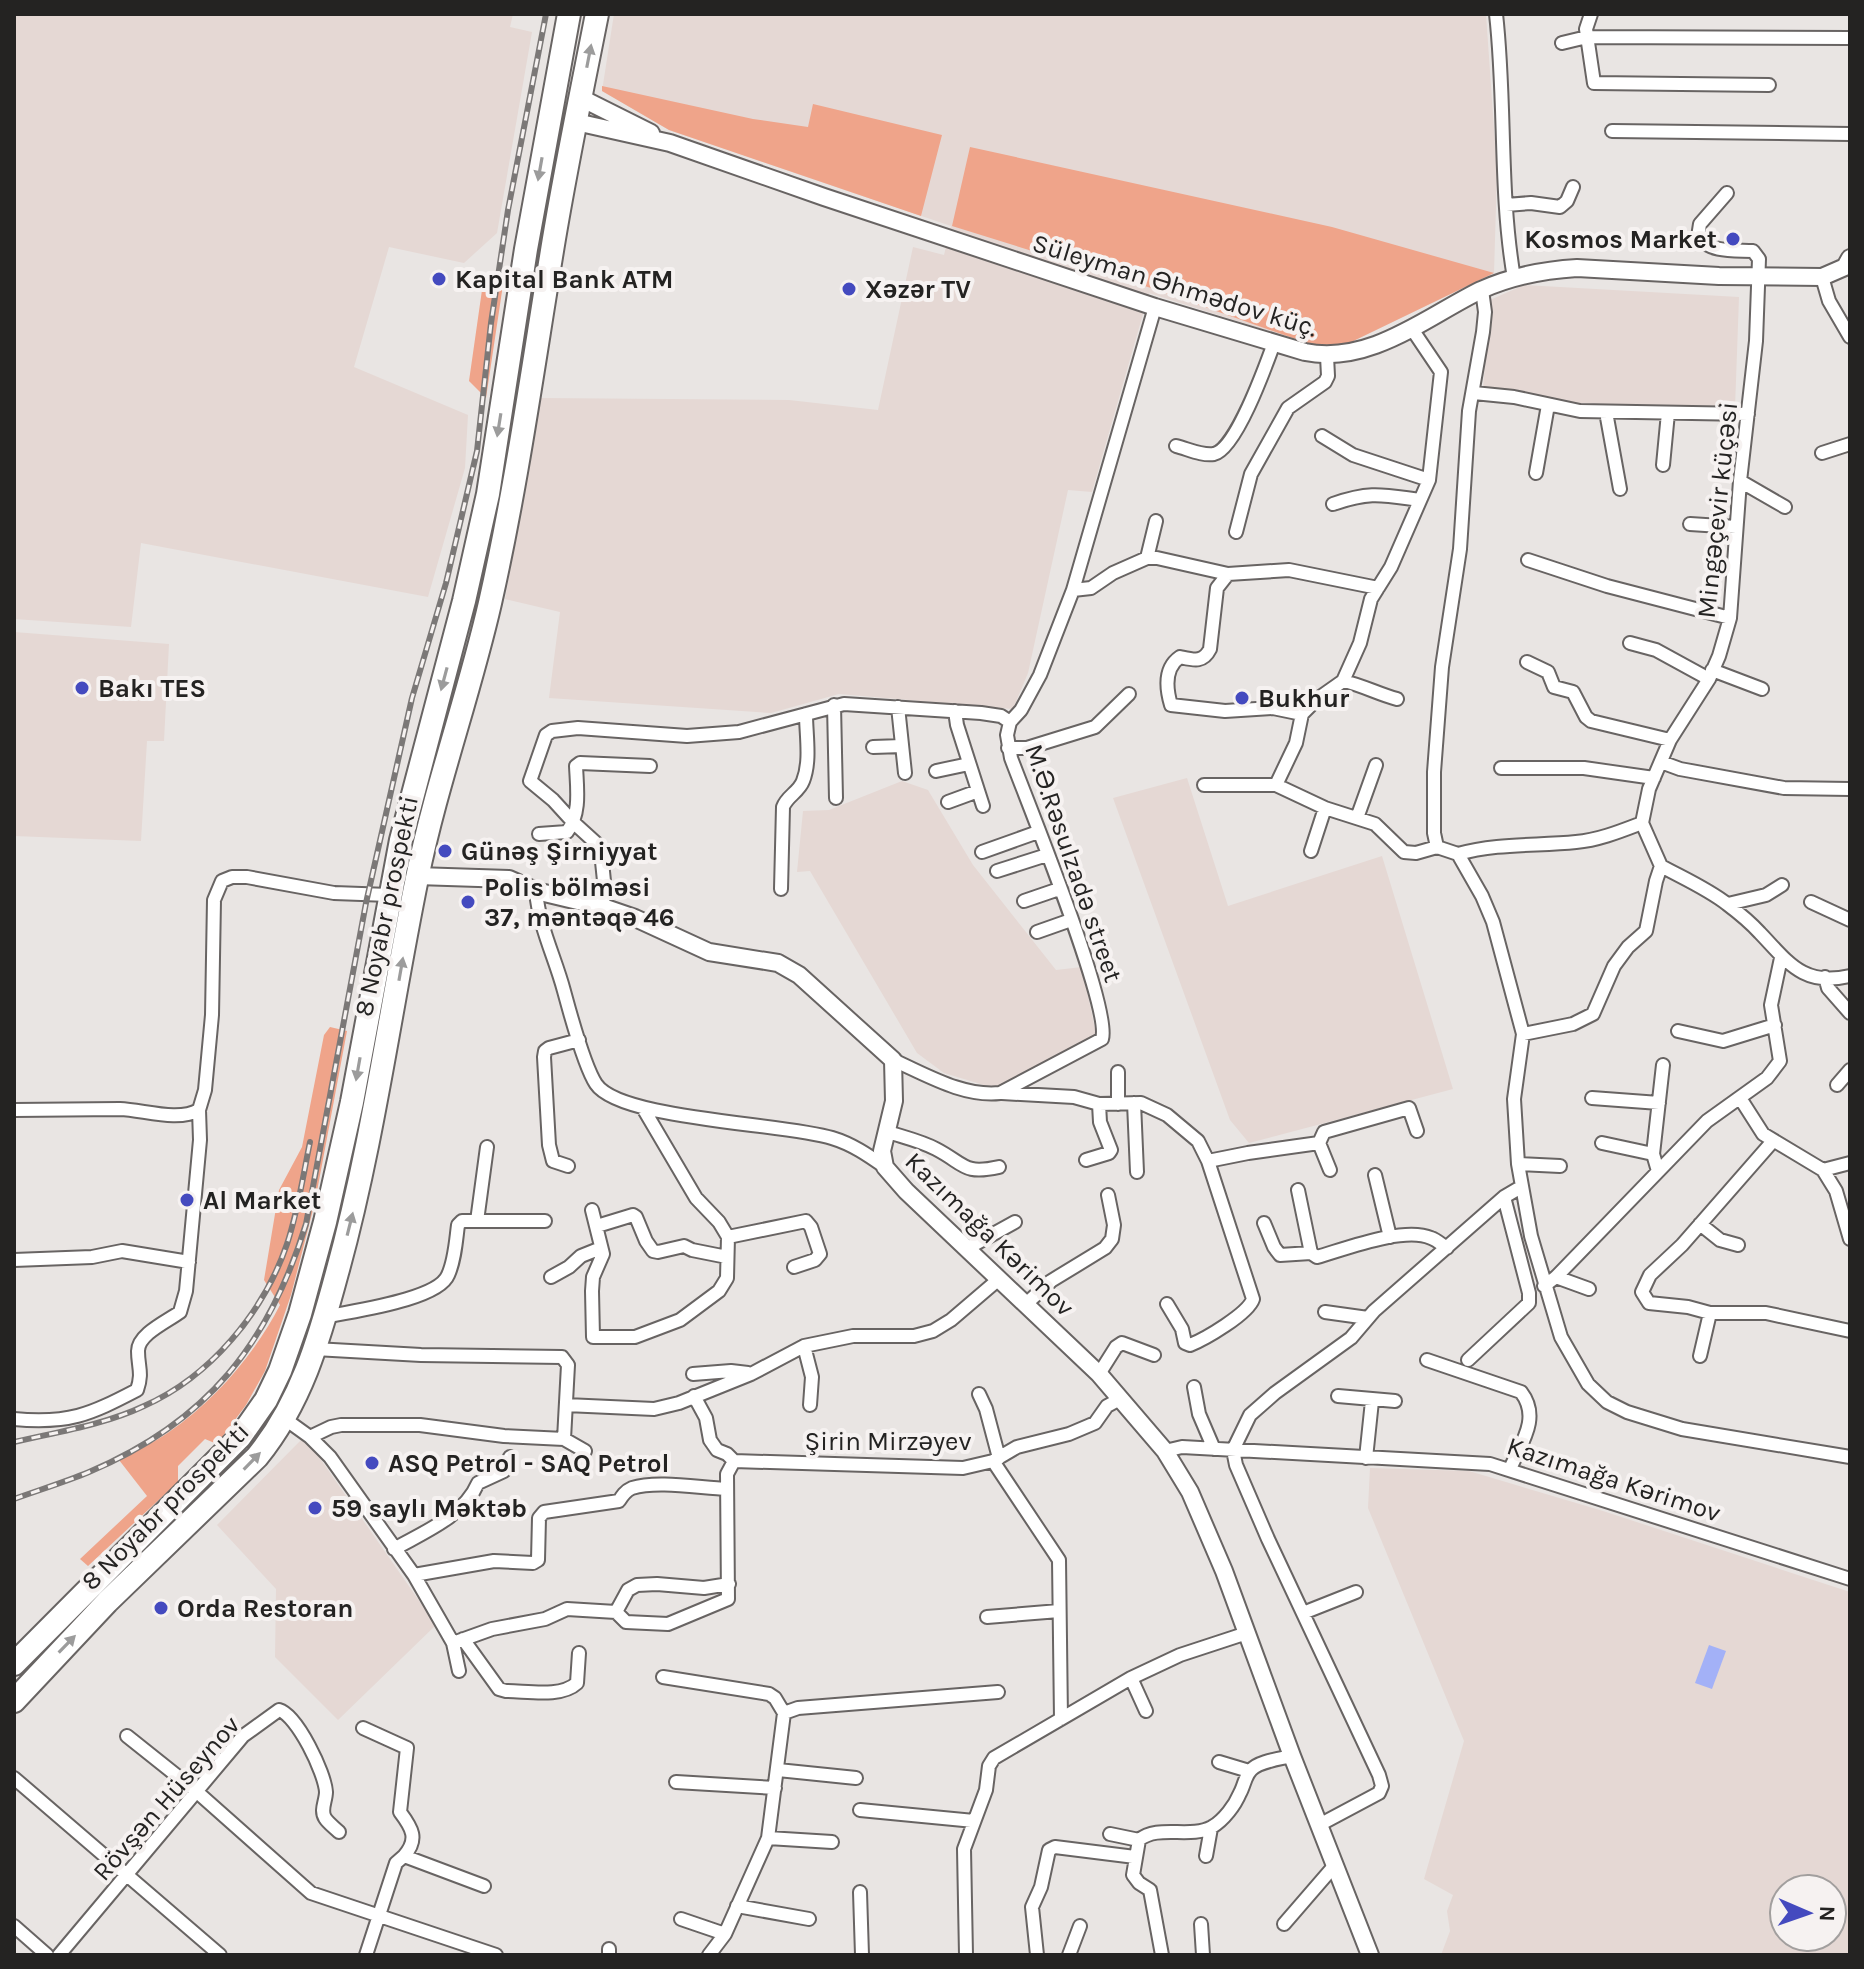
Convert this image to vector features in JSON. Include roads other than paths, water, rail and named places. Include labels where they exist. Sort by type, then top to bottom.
[{"type":"highway","name":"8 Noyabr prospekti","points":[[14,1664],[240,1437],[266,1400],[295,1329],[325,1222],[352,1102],[389,895],[412,794],[464,601],[488,494],[526,249],[569,14]]},
{"type":"highway","name":"8 Noyabr prospekti","points":[[14,1701],[107,1602],[257,1457],[285,1419],[315,1349],[352,1219],[417,876],[489,606],[502,545],[522,444],[551,253],[597,14]]},
{"type":"highway","points":[[554,92],[581,98]]},
{"type":"highway","points":[[550,116],[576,122]]},
{"type":"street","points":[[1496,14],[1506,205],[1514,278]]},
{"type":"street","points":[[1591,14],[1587,37],[1594,83],[1769,85]]},
{"type":"street","points":[[1562,43],[1587,37],[1850,38]]},
{"type":"street","points":[[581,98],[670,143]]},
{"type":"street","points":[[576,122],[670,143]]},
{"type":"street","points":[[1612,131],[1850,134]]},
{"type":"street","name":"Süleyman Əhmədov küç.","points":[[670,143],[1155,307],[1327,356],[1359,350],[1412,329],[1482,290],[1551,269],[1822,277],[1848,264]]},
{"type":"street","points":[[1506,205],[1531,203],[1560,207],[1567,201],[1573,187]]},
{"type":"street","points":[[1727,193],[1697,229],[1704,244],[1721,250],[1753,251],[1759,259],[1759,277]]},
{"type":"street","points":[[1719,276],[1721,250]]},
{"type":"street","name":"Mingəçevir küçəsi","points":[[1642,823],[1649,789],[1670,740],[1710,674],[1725,642],[1730,618],[1740,481],[1756,341],[1759,277]]},
{"type":"street","points":[[1822,277],[1829,301],[1850,337]]},
{"type":"street","points":[[1437,847],[1434,833],[1434,772],[1442,667],[1460,549],[1469,411],[1485,312],[1482,290]]},
{"type":"street","name":"M.Ə.Rəsulzadə street","points":[[1000,1093],[1102,1039],[1104,1021],[1008,748],[1007,735],[1010,722],[1021,710],[1040,675],[1073,590],[1155,307]]},
{"type":"street","points":[[1276,785],[1296,743],[1302,714],[1343,681],[1360,643],[1371,599],[1391,567],[1429,480],[1441,372],[1412,329]]},
{"type":"street","points":[[1176,446],[1202,454],[1213,454],[1225,447],[1243,418],[1274,343]]},
{"type":"street","points":[[1236,532],[1251,474],[1288,408],[1325,382],[1328,376],[1327,356]]},
{"type":"street","points":[[1474,393],[1514,397],[1566,410],[1748,414]]},
{"type":"street","points":[[1536,473],[1548,405]]},
{"type":"street","points":[[1606,412],[1620,489]]},
{"type":"street","points":[[1663,465],[1668,413]]},
{"type":"street","points":[[1322,436],[1353,455],[1429,480]]},
{"type":"street","points":[[1822,453],[1850,444]]},
{"type":"street","points":[[1740,481],[1785,507]]},
{"type":"street","points":[[1333,504],[1373,494],[1420,500]]},
{"type":"street","points":[[1147,558],[1156,521]]},
{"type":"street","points":[[1690,524],[1736,527]]},
{"type":"street","points":[[1073,590],[1091,588],[1113,573],[1147,558],[1228,574],[1289,570],[1378,588]]},
{"type":"street","points":[[1528,560],[1607,586],[1730,618]]},
{"type":"street","points":[[1228,574],[1217,588],[1210,649],[1206,657],[1199,660],[1180,657],[1167,672],[1171,705],[1225,711],[1273,708],[1302,714]]},
{"type":"street","points":[[1630,643],[1656,650],[1710,674],[1762,689]]},
{"type":"street","points":[[1527,662],[1548,672],[1554,687],[1573,692],[1591,721],[1670,740]]},
{"type":"street","points":[[1343,681],[1365,685],[1375,693],[1397,699]]},
{"type":"street","points":[[1008,748],[1027,748],[1095,727],[1129,694]]},
{"type":"street","points":[[603,907],[601,852],[596,843],[530,781],[546,735],[552,731],[578,728],[687,736],[752,730],[844,704],[955,711],[1001,716],[1010,722]]},
{"type":"street","points":[[834,705],[836,798]]},
{"type":"street","points":[[898,707],[905,773]]},
{"type":"street","points":[[955,711],[983,806]]},
{"type":"street","points":[[781,889],[783,807],[804,779],[807,763],[806,714]]},
{"type":"street","points":[[873,747],[902,746]]},
{"type":"street","points":[[1661,762],[1680,769],[1784,788],[1850,789]]},
{"type":"street","points":[[539,834],[567,832],[574,823],[576,766],[580,763],[650,766]]},
{"type":"street","points":[[936,771],[969,764]]},
{"type":"street","points":[[1357,818],[1376,765]]},
{"type":"street","points":[[1501,768],[1584,768],[1654,778]]},
{"type":"street","points":[[1204,785],[1276,785],[1325,808],[1375,824],[1404,852],[1416,853],[1437,847],[1458,854],[1483,847],[1579,842],[1642,823],[1661,866],[1728,904],[1795,969],[1825,977],[1850,976]]},
{"type":"street","points":[[948,802],[978,791]]},
{"type":"street","points":[[1311,851],[1325,808]]},
{"type":"street","points":[[982,852],[1038,832]]},
{"type":"street","points":[[1458,854],[1493,922],[1523,1034],[1514,1099],[1521,1187],[1544,1286],[1561,1337],[1588,1384],[1607,1402],[1627,1412],[1682,1429],[1850,1457]]},
{"type":"street","points":[[997,871],[1047,855]]},
{"type":"street","points":[[1523,1034],[1573,1024],[1593,1014],[1614,966],[1628,947],[1646,931],[1661,866]]},
{"type":"street","points":[[417,876],[509,879],[536,891],[603,907],[709,952],[778,963],[791,969],[893,1060],[964,1090],[983,1095],[1074,1097],[1099,1104],[1134,1103],[1154,1107],[1198,1141],[1208,1161],[1253,1299],[1250,1306],[1190,1345],[1185,1343],[1182,1329],[1167,1304]]},
{"type":"street","points":[[14,1419],[39,1421],[81,1417],[137,1390],[142,1378],[137,1348],[141,1339],[180,1312],[189,1262],[200,1140],[199,1110],[205,1090],[212,1015],[214,900],[222,881],[247,877],[334,893],[389,895]]},
{"type":"street","points":[[1728,904],[1766,895],[1782,885]]},
{"type":"street","points":[[1024,901],[1059,889]]},
{"type":"street","points":[[536,891],[543,932],[596,1085],[614,1099],[643,1108],[831,1137],[856,1147],[885,1167]]},
{"type":"street","points":[[1811,902],[1850,920]]},
{"type":"street","points":[[1037,932],[1071,920]]},
{"type":"street","points":[[1544,1286],[1707,1121],[1767,1078],[1780,1061],[1771,1005],[1781,958]]},
{"type":"street","points":[[1825,977],[1828,988],[1850,1013]]},
{"type":"street","points":[[1678,1031],[1723,1041],[1775,1025]]},
{"type":"street","points":[[568,1166],[553,1161],[549,1145],[544,1057],[549,1048],[579,1040]]},
{"type":"street","name":"Kazımağa Kərimov","points":[[893,1060],[896,1078],[882,1151],[885,1167],[906,1191],[1099,1374],[1165,1451],[1190,1492],[1370,1955]]},
{"type":"street","points":[[1658,1171],[1653,1154],[1663,1065]]},
{"type":"street","points":[[1837,1085],[1850,1070]]},
{"type":"street","points":[[1118,1072],[1118,1104]]},
{"type":"street","points":[[1592,1098],[1659,1103]]},
{"type":"street","points":[[1740,1098],[1763,1134],[1823,1170],[1836,1191],[1850,1239]]},
{"type":"street","points":[[1134,1103],[1137,1172]]},
{"type":"street","points":[[1086,1160],[1111,1150],[1100,1122],[1099,1104]]},
{"type":"street","points":[[592,1210],[602,1261],[593,1277],[593,1337],[635,1337],[680,1320],[719,1291],[727,1278],[728,1237],[719,1222],[696,1198],[643,1108]]},
{"type":"street","points":[[1330,1170],[1319,1143],[1324,1132],[1409,1108],[1417,1131]]},
{"type":"street","points":[[14,1110],[123,1109],[191,1115],[199,1110]]},
{"type":"street","points":[[888,1132],[935,1148],[969,1170],[999,1167]]},
{"type":"street","points":[[1773,1141],[1650,1275],[1642,1292],[1649,1303],[1710,1313],[1766,1313],[1850,1331]]},
{"type":"street","points":[[1208,1161],[1319,1143]]},
{"type":"street","points":[[1602,1143],[1653,1154]]},
{"type":"street","points":[[477,1221],[487,1147]]},
{"type":"street","points":[[1823,1170],[1850,1163]]},
{"type":"street","points":[[1518,1164],[1560,1166]]},
{"type":"street","points":[[1375,1175],[1390,1237]]},
{"type":"street","points":[[1319,1825],[1379,1793],[1382,1786],[1241,1477],[1233,1450],[1250,1415],[1351,1338],[1395,1291],[1504,1197],[1521,1187]]},
{"type":"street","points":[[1298,1190],[1311,1253]]},
{"type":"street","points":[[1026,1304],[1051,1281],[1105,1248],[1112,1239],[1114,1225],[1108,1195]]},
{"type":"street","points":[[1468,1360],[1529,1303],[1504,1197]]},
{"type":"street","points":[[597,1226],[633,1215],[653,1251],[684,1246],[727,1257]]},
{"type":"street","points":[[325,1317],[422,1295],[440,1286],[448,1277],[458,1225],[462,1221],[545,1221]]},
{"type":"street","points":[[728,1237],[806,1221],[820,1254],[815,1260],[794,1267]]},
{"type":"street","points":[[968,1248],[1015,1222]]},
{"type":"street","points":[[1264,1223],[1280,1255],[1311,1253],[1317,1257],[1390,1237],[1423,1235],[1447,1248]]},
{"type":"street","points":[[1700,1224],[1720,1240],[1738,1245]]},
{"type":"street","points":[[551,1277],[581,1256],[601,1248]]},
{"type":"street","points":[[14,1260],[92,1257],[122,1251],[189,1262]]},
{"type":"street","points":[[1556,1277],[1589,1289]]},
{"type":"street","points":[[566,1405],[654,1409],[751,1374],[804,1346],[853,1336],[914,1336],[933,1331],[951,1320],[999,1279]]},
{"type":"street","points":[[1325,1312],[1368,1318]]},
{"type":"street","points":[[1700,1356],[1710,1313]]},
{"type":"street","points":[[1099,1374],[1116,1347],[1122,1343],[1154,1355]]},
{"type":"street","points":[[804,1346],[812,1377],[810,1405]]},
{"type":"street","points":[[315,1349],[421,1355],[562,1357],[568,1365],[564,1439]]},
{"type":"street","points":[[1427,1360],[1521,1392],[1527,1399],[1530,1424],[1510,1469]]},
{"type":"street","points":[[693,1374],[731,1371],[751,1374]]},
{"type":"street","points":[[1194,1387],[1199,1414],[1214,1449]]},
{"type":"street","points":[[979,1394],[986,1409],[996,1460],[1059,1560],[1061,1719]]},
{"type":"street","points":[[458,1641],[492,1629],[545,1619],[567,1609],[616,1612],[626,1622],[668,1624],[728,1599],[727,1474],[734,1461],[717,1450],[710,1440],[706,1418],[694,1396]]},
{"type":"street","points":[[1338,1396],[1395,1401]]},
{"type":"street","name":"Şirin Mirzəyev","points":[[734,1461],[963,1468],[996,1460],[1017,1447],[1069,1434],[1095,1423],[1107,1406],[1120,1399]]},
{"type":"street","points":[[1366,1458],[1372,1401]]},
{"type":"street","points":[[285,1419],[330,1457],[458,1641],[499,1689],[561,1691],[574,1687],[579,1653]]},
{"type":"street","points":[[310,1437],[341,1425],[420,1425],[504,1436],[564,1439],[585,1451]]},
{"type":"street","name":"Kazımağa Kərimov","points":[[1165,1451],[1182,1447],[1471,1462],[1510,1469],[1850,1579]]},
{"type":"street","points":[[394,1549],[443,1521],[472,1496],[478,1483],[504,1471],[510,1457]]},
{"type":"street","points":[[414,1575],[494,1561],[533,1563],[538,1560],[539,1518],[544,1512],[619,1501],[632,1488],[727,1489]]},
{"type":"street","points":[[616,1612],[628,1590],[637,1585],[704,1588],[729,1584]]},
{"type":"street","points":[[1303,1613],[1356,1592]]},
{"type":"street","points":[[987,1617],[1059,1611]]},
{"type":"street","points":[[966,1955],[964,1849],[986,1790],[989,1766],[994,1758],[1131,1678],[1180,1655],[1247,1633]]},
{"type":"street","points":[[458,1641],[459,1671]]},
{"type":"street","points":[[663,1677],[769,1694],[784,1713],[768,1838],[725,1934],[709,1955]]},
{"type":"street","points":[[1131,1678],[1146,1711]]},
{"type":"street","points":[[784,1713],[798,1708],[998,1692]]},
{"type":"street","name":"Rövşən Hüseynov","points":[[59,1955],[243,1736],[279,1710],[286,1712],[302,1735],[321,1772],[326,1793],[325,1819],[339,1832]]},
{"type":"street","points":[[363,1728],[407,1748],[400,1812],[413,1833],[413,1843],[396,1863],[366,1955]]},
{"type":"street","points":[[127,1736],[196,1791],[311,1893],[496,1955]]},
{"type":"street","points":[[1162,1955],[1150,1890],[1133,1875],[1139,1840],[1148,1834],[1211,1828],[1239,1797],[1249,1771],[1258,1765],[1292,1756]]},
{"type":"street","points":[[1219,1762],[1249,1771]]},
{"type":"street","points":[[778,1770],[856,1778]]},
{"type":"street","points":[[14,1778],[220,1955]]},
{"type":"street","points":[[676,1782],[775,1788]]},
{"type":"street","points":[[860,1810],[974,1821]]},
{"type":"street","points":[[1206,1856],[1211,1828]]},
{"type":"street","points":[[1110,1834],[1139,1840]]},
{"type":"street","points":[[768,1838],[832,1842]]},
{"type":"street","points":[[1037,1955],[1032,1907],[1041,1887],[1049,1850],[1055,1847],[1135,1857]]},
{"type":"street","points":[[404,1856],[484,1886]]},
{"type":"street","points":[[1284,1924],[1335,1865]]},
{"type":"street","points":[[860,1892],[862,1955]]},
{"type":"street","points":[[737,1906],[809,1919]]},
{"type":"street","points":[[681,1919],[725,1934]]},
{"type":"street","points":[[1201,1924],[1203,1955]]},
{"type":"street","points":[[14,1926],[47,1955]]},
{"type":"street","points":[[1069,1955],[1080,1926]]},
{"type":"water","points":[[1709,1645],[1726,1651],[1712,1689],[1695,1683]]},
{"type":"railway","points":[[14,1499],[89,1472],[131,1452],[200,1403],[228,1374],[252,1342],[291,1267],[306,1224],[366,903],[412,698],[446,583],[477,451],[491,323],[508,210],[546,14]]},
{"type":"railway","points":[[14,1442],[113,1418],[144,1406],[191,1378],[232,1340],[264,1294],[287,1244],[310,1142]]},
{"type":"place","name":"Kosmos Market","points":[[1733,239]]},
{"type":"place","name":"Kapital Bank ATM","points":[[439,279]]},
{"type":"place","name":"Xəzər TV","points":[[849,289]]},
{"type":"place","name":"Bakı TES","points":[[82,688]]},
{"type":"place","name":"Bukhur","points":[[1242,698]]},
{"type":"place","name":"Günəş Şirniyyat","points":[[445,851]]},
{"type":"place","name":"Polis bölməsi 37, məntəqə 46","points":[[468,902]]},
{"type":"place","name":"Al Market","points":[[187,1200]]},
{"type":"place","name":"ASQ Petrol - SAQ Petrol","points":[[372,1463]]},
{"type":"place","name":"59 saylı Məktəb","points":[[315,1508]]},
{"type":"place","name":"Orda Restoran","points":[[161,1608]]}]
